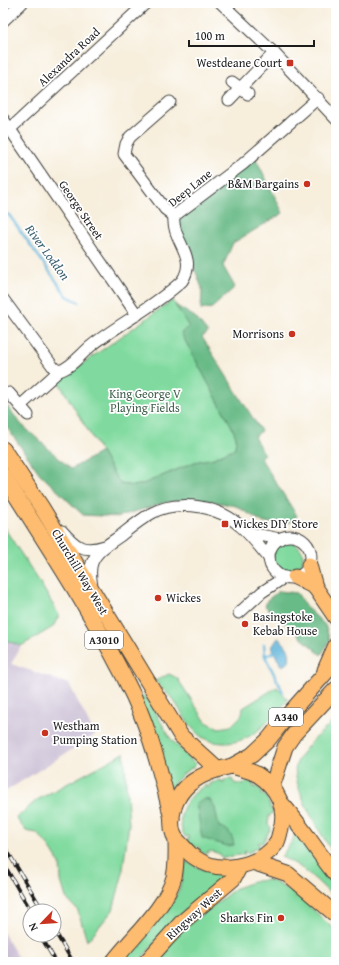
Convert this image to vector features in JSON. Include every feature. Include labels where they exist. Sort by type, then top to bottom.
[{"type":"main road","name":"Churchill Way West","points":[[3,449],[42,508],[93,594],[181,736],[217,769]]},
{"type":"main road","name":"Churchill Way West","points":[[3,475],[96,625],[133,695],[155,755],[172,819]]},
{"type":"main road","points":[[309,564],[315,587],[336,618]]},
{"type":"main road","points":[[290,577],[315,587]]},
{"type":"main road","points":[[322,676],[336,645]]},
{"type":"main road","name":"A340","points":[[232,766],[252,755],[268,740],[322,676],[336,662]]},
{"type":"main road","name":"A340","points":[[272,787],[285,747],[294,734],[336,689]]},
{"type":"main road","points":[[113,962],[165,898],[175,873],[177,861],[176,839],[172,819],[173,806],[184,788],[202,775],[217,769],[232,766],[253,772],[272,787],[282,804],[300,824],[308,839],[336,875]]},
{"type":"main road","points":[[176,839],[194,857],[204,862],[222,867],[246,864],[263,857],[277,843],[282,825],[282,804]]},
{"type":"main road","points":[[246,864],[288,874],[336,915]]},
{"type":"main road","name":"Ringway West","points":[[146,962],[181,923],[233,879],[246,864]]},
{"type":"street","points":[[3,21],[22,3]]},
{"type":"street","name":"Alexandra Road","points":[[10,129],[146,3]]},
{"type":"street","points":[[221,3],[274,53],[318,98],[336,119]]},
{"type":"street","points":[[229,100],[274,53]]},
{"type":"street","name":"Deep Lane","points":[[20,406],[59,370],[67,367],[92,346],[176,287],[186,275],[188,269],[186,254],[174,229],[174,216],[243,164],[318,98]]},
{"type":"street","points":[[170,102],[130,137],[126,144],[124,154],[165,209],[174,216]]},
{"type":"street","name":"George Street","points":[[3,119],[137,315]]},
{"type":"street","points":[[3,299],[54,368],[59,370]]},
{"type":"street","points":[[9,393],[28,415]]},
{"type":"street","points":[[93,594],[90,570],[92,562],[105,546],[153,512],[176,506],[196,507],[215,511],[231,519],[250,533],[277,574],[290,577]]},
{"type":"street","points":[[42,508],[76,546],[95,549],[105,546]]},
{"type":"street","points":[[250,533],[280,539]]},
{"type":"street","points":[[239,613],[262,592],[290,577],[306,571],[309,564],[310,552],[306,544],[301,539],[287,536],[280,539],[271,547],[270,563],[262,592]]},
{"type":"shaded area","points":[[3,639],[21,646],[11,664],[69,684],[95,735],[3,793]]},
{"type":"shaded area","points":[[3,932],[21,962],[3,962]]},
{"type":"green space","points":[[255,157],[283,213],[233,243],[223,266],[235,287],[212,308],[201,310],[202,288],[176,222],[192,205]]},
{"type":"green space","name":"King George V Playing Fields","points":[[173,300],[189,327],[181,333],[231,425],[236,437],[235,448],[214,458],[195,462],[143,484],[134,486],[120,484],[58,381]]},
{"type":"green space","points":[[175,305],[195,317],[208,333],[202,337],[261,431],[254,437],[264,454],[260,457],[297,516],[291,522],[264,523],[236,506],[195,498],[164,503],[117,517],[83,515],[40,474],[3,422],[3,401],[21,424],[71,469],[101,452],[120,484],[134,486],[143,484],[195,462],[214,458],[235,448],[236,437],[231,425],[181,333],[189,327]]},
{"type":"green space","points":[[3,526],[59,615],[53,627],[21,646],[3,639]]},
{"type":"green space","points":[[288,542],[294,543],[302,551],[302,563],[294,571],[288,572],[282,571],[274,563],[273,557],[274,551],[282,543]]},
{"type":"green space","points":[[279,591],[297,593],[307,608],[325,625],[330,640],[321,655],[265,606],[267,600]]},
{"type":"green space","points":[[169,674],[177,678],[206,722],[219,728],[231,726],[242,715],[243,708],[277,687],[288,700],[268,722],[245,739],[226,743],[215,742],[204,738],[194,730],[172,698],[155,681]]},
{"type":"green space","points":[[145,695],[171,739],[196,765],[184,773],[168,790],[139,698]]},
{"type":"green space","points":[[336,719],[336,857],[309,812],[298,785],[296,765],[313,740]]},
{"type":"green space","points":[[124,753],[129,824],[122,876],[113,910],[87,941],[78,911],[66,898],[61,881],[60,864],[50,848],[37,833],[26,831],[16,818],[37,800]]},
{"type":"green space","points":[[232,779],[234,783],[243,785],[247,781],[254,784],[253,787],[255,788],[256,786],[263,792],[261,794],[263,796],[265,794],[273,813],[269,816],[268,824],[271,828],[262,844],[260,842],[258,843],[260,846],[248,853],[246,850],[244,851],[245,854],[222,858],[220,854],[211,851],[205,854],[198,850],[200,848],[198,846],[196,848],[186,840],[189,839],[188,836],[185,837],[182,829],[181,814],[188,800],[199,789],[206,785],[208,788],[210,786],[209,784],[221,780],[222,783],[224,783],[224,780]]},
{"type":"green space","points":[[205,799],[210,800],[215,808],[219,827],[230,833],[234,845],[227,846],[202,838],[196,803]]},
{"type":"green space","points":[[296,828],[336,881],[336,899],[304,870],[289,860],[281,857],[293,840]]},
{"type":"green space","points":[[186,861],[201,869],[230,875],[217,883],[192,903],[139,962],[121,962],[169,908],[179,890]]},
{"type":"green space","points":[[269,880],[297,896],[336,931],[336,962],[153,962],[183,929],[236,888],[256,881]]},
{"type":"water","points":[[278,638],[284,643],[289,651],[289,662],[282,666],[272,647]]},
{"type":"waterway","name":"River Loddon","points":[[3,212],[9,215],[67,296],[79,302]]},
{"type":"waterway","name":"River Loddon","points":[[264,644],[265,656],[283,692]]},
{"type":"waterway","points":[[265,656],[274,652]]},
{"type":"railway","points":[[3,844],[38,903]]},
{"type":"railway","points":[[3,863],[26,903]]},
{"type":"railway","points":[[45,943],[56,962]]},
{"type":"railway","points":[[62,943],[73,962]]},
{"type":"place","name":"Westdeane Court","points":[[290,63]]},
{"type":"place","name":"B&M Bargains","points":[[307,184]]},
{"type":"place","name":"Morrisons","points":[[292,334]]},
{"type":"place","name":"Wickes DIY Store","points":[[225,524]]},
{"type":"place","name":"Wickes","points":[[158,598]]},
{"type":"place","name":"Basingstoke Kebab House","points":[[245,624]]},
{"type":"place","name":"Westham Pumping Station","points":[[45,733]]},
{"type":"place","name":"Sharks Fin","points":[[281,918]]}]
